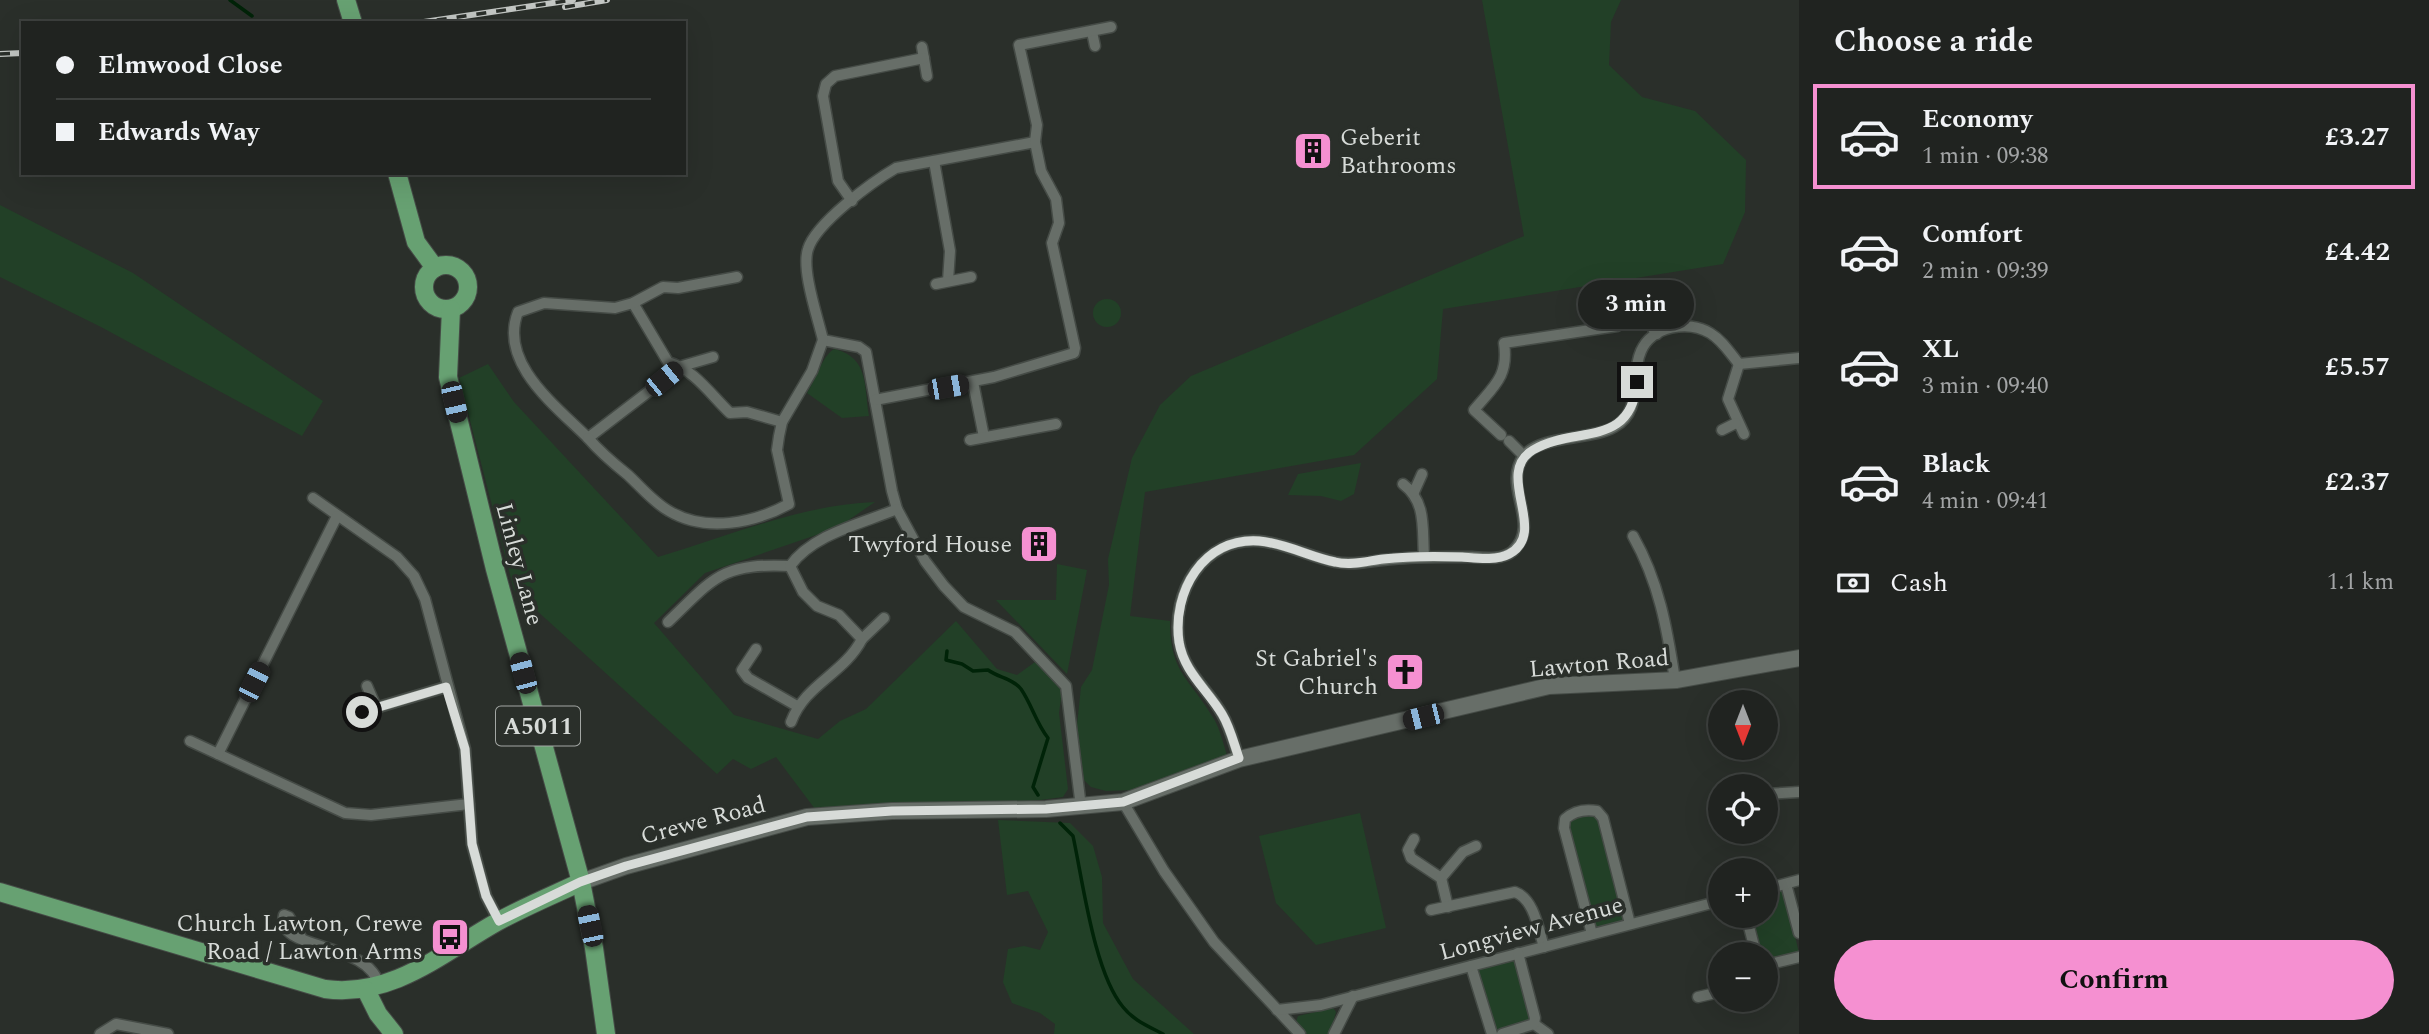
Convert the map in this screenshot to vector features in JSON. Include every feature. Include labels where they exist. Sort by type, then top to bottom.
[{"type":"main road","points":[[346,0],[352,21]]},
{"type":"main road","points":[[398,175],[416,242],[435,268]]},
{"type":"main road","points":[[449,265],[466,277],[466,298],[451,309],[437,307],[424,292],[425,278],[435,268],[449,265]]},
{"type":"main road","name":"Linley Lane","points":[[451,309],[449,377],[495,569],[580,882],[594,948],[606,1034]]},
{"type":"main road","name":"Lawton Road","points":[[1081,807],[1123,802],[1239,758],[1549,686],[1675,680],[1799,657]]},
{"type":"main road","name":"Crewe Road","points":[[372,988],[409,975],[499,921],[580,882],[626,866],[807,817],[892,811],[1081,807]]},
{"type":"main road","points":[[0,892],[325,989],[372,988],[388,1032]]},
{"type":"street","points":[[1073,353],[1075,348],[1052,243],[1059,223],[1056,199],[1041,171],[1035,142],[1037,125],[1019,45],[1111,27]]},
{"type":"street","points":[[1092,32],[1095,46]]},
{"type":"street","points":[[852,201],[838,181],[823,96],[826,84],[835,76],[923,52],[927,76]]},
{"type":"street","points":[[789,503],[777,450],[782,422],[812,371],[823,340],[808,275],[807,250],[816,234],[852,201],[896,168],[1035,142]]},
{"type":"street","points":[[934,161],[950,251],[948,281]]},
{"type":"street","points":[[737,277],[678,288],[663,287],[633,303],[605,309],[584,304],[544,303],[518,312],[512,326],[517,353],[533,383],[605,458],[671,512],[694,520],[722,523],[748,521],[801,500]]},
{"type":"street","points":[[936,284],[971,277]]},
{"type":"street","points":[[633,303],[668,362],[682,366],[730,412],[747,412],[782,422]]},
{"type":"street","points":[[1524,456],[1474,410],[1502,377],[1507,361],[1504,343],[1617,326],[1639,309],[1657,334]]},
{"type":"street","points":[[1239,758],[1222,715],[1185,664],[1179,641],[1179,610],[1196,567],[1222,548],[1252,541],[1268,543],[1336,563],[1353,564],[1424,556],[1493,558],[1510,554],[1520,543],[1526,529],[1516,477],[1524,456],[1541,446],[1612,429],[1627,417],[1636,397],[1640,352],[1657,334],[1671,327],[1690,326],[1717,339],[1739,364]]},
{"type":"street","points":[[823,340],[859,347],[866,352],[897,509],[925,561],[964,607],[1015,632],[1066,686],[1081,807]]},
{"type":"street","points":[[875,400],[973,382],[1073,353],[1085,358]]},
{"type":"street","points":[[587,438],[682,366],[713,357]]},
{"type":"street","points":[[1739,364],[1799,358]]},
{"type":"street","points":[[1739,364],[1728,399],[1736,423],[1744,435]]},
{"type":"street","points":[[973,382],[984,437]]},
{"type":"street","points":[[1721,430],[1736,423]]},
{"type":"street","points":[[970,440],[1056,424]]},
{"type":"street","points":[[1414,492],[1422,474]]},
{"type":"street","points":[[1404,484],[1414,492],[1421,510],[1424,556]]},
{"type":"street","points":[[313,498],[397,557],[414,576],[425,599],[446,687],[465,749],[472,844],[479,874],[499,921]]},
{"type":"street","points":[[790,566],[801,551],[815,542],[897,509]]},
{"type":"street","points":[[218,754],[337,516]]},
{"type":"street","points":[[1633,536],[1655,581],[1667,622],[1675,680]]},
{"type":"street","points":[[668,622],[717,575],[737,568],[790,566]]},
{"type":"street","points":[[790,566],[803,592],[817,606],[839,615],[862,639]]},
{"type":"street","points":[[791,722],[797,706],[816,684],[853,656],[862,639],[884,618]]},
{"type":"street","points":[[756,649],[742,670],[748,678],[797,706]]},
{"type":"street","points":[[367,686],[376,708]]},
{"type":"street","points":[[362,712],[446,687]]},
{"type":"street","points":[[190,741],[345,813],[371,815],[469,804]]},
{"type":"street","points":[[1778,793],[1799,792]]},
{"type":"street","points":[[1123,802],[1164,871],[1214,942],[1300,1034]]},
{"type":"street","points":[[1591,934],[1564,828],[1565,819],[1571,814],[1589,809],[1597,811],[1603,818],[1630,924]]},
{"type":"street","points":[[1414,839],[1408,850],[1411,858],[1441,878],[1448,907]]},
{"type":"street","points":[[1441,878],[1462,852],[1476,846]]},
{"type":"street","points":[[1778,886],[1799,880]]},
{"type":"street","points":[[1786,884],[1799,933]]},
{"type":"street","points":[[1431,910],[1515,892],[1524,895],[1544,947]]},
{"type":"street","name":"Longview Avenue","points":[[1277,1010],[1297,1009],[1353,996],[1708,904]]},
{"type":"street","points":[[302,939],[372,967],[372,988]]},
{"type":"street","points":[[1518,953],[1535,1018],[1534,1024]]},
{"type":"street","points":[[1778,962],[1799,957]]},
{"type":"street","points":[[1471,966],[1492,1034]]},
{"type":"street","points":[[1699,997],[1708,995]]},
{"type":"street","points":[[1334,1034],[1353,996]]},
{"type":"street","points":[[100,1034],[108,1026],[127,1024],[168,1034]]},
{"type":"street","points":[[1502,1034],[1534,1024]]},
{"type":"street","points":[[1534,1024],[1548,1034]]},
{"type":"green space","points":[[1482,0],[1621,0],[1611,22],[1609,65],[1642,97],[1695,111],[1746,160],[1745,212],[1723,264],[1443,309],[1437,379],[1354,455],[1145,492],[1130,616],[1170,621],[1171,639],[1178,664],[1214,719],[1227,755],[1133,790],[1106,791],[1091,787],[1084,780],[1077,725],[1081,687],[1092,670],[1109,585],[1108,559],[1132,458],[1160,405],[1191,376],[1524,236]]},
{"type":"green space","points":[[0,205],[133,273],[323,401],[302,436],[101,327],[0,277]]},
{"type":"green space","points":[[1107,299],[1117,303],[1121,313],[1117,323],[1107,327],[1097,323],[1093,313],[1097,303]]},
{"type":"green space","points":[[835,349],[846,353],[859,366],[865,384],[869,416],[842,418],[807,393],[823,361]]},
{"type":"green space","points":[[488,364],[514,402],[658,557],[792,515],[847,504],[875,502],[837,528],[705,573],[654,623],[734,715],[818,739],[840,721],[866,709],[956,621],[997,669],[1017,675],[1035,662],[1063,684],[1059,713],[1068,789],[1063,797],[1025,802],[815,809],[776,757],[751,769],[733,759],[717,774],[514,590],[459,378]]},
{"type":"green space","points":[[1361,463],[1354,494],[1341,501],[1321,496],[1288,495],[1298,474]]},
{"type":"green space","points":[[1057,564],[1087,570],[1067,674],[996,600],[1056,600]]},
{"type":"green space","points":[[1360,813],[1386,928],[1316,945],[1276,903],[1259,836]]},
{"type":"green space","points":[[1595,814],[1599,820],[1626,921],[1594,929],[1567,828],[1568,821],[1573,817]]},
{"type":"green space","points":[[998,820],[1070,823],[1093,846],[1102,877],[1103,923],[1133,979],[1194,1034],[1054,1034],[1055,1024],[1040,1013],[1012,1003],[1003,982],[1008,949],[1024,946],[1040,950],[1048,932],[1028,891],[1007,895]]},
{"type":"green space","points":[[1784,889],[1799,953],[1778,959],[1778,942],[1757,942],[1753,928],[1778,928],[1778,891]]},
{"type":"green space","points":[[1517,959],[1532,1018],[1529,1024],[1494,1031],[1476,970]]},
{"type":"green space","points":[[1333,1008],[1336,1012],[1330,1034],[1307,1034],[1296,1022],[1298,1016]]},
{"type":"waterway","points":[[230,0],[252,16]]},
{"type":"waterway","points":[[947,651],[946,660],[962,664],[973,671],[988,670],[1021,689],[1048,738],[1033,787],[1038,795]]},
{"type":"waterway","points":[[1060,823],[1073,836],[1097,950],[1113,991],[1131,1016],[1163,1034]]},
{"type":"railway","points":[[431,21],[573,0]]},
{"type":"railway","points":[[565,7],[607,0]]},
{"type":"railway","points":[[0,54],[21,53]]},
{"type":"place","name":"Geberit Bathrooms","points":[[1313,151]]},
{"type":"place","name":"Twyford House","points":[[1039,544]]},
{"type":"place","name":"St Gabriel's Church","points":[[1405,672]]},
{"type":"place","name":"Church Lawton, Crewe Road / Lawton Arms","points":[[450,937]]},
{"type":"route","points":[[362,712],[446,687],[465,749],[469,773],[472,844],[486,896],[499,921],[580,882],[626,866],[807,817],[892,811],[1046,809],[1123,802],[1239,758],[1222,715],[1185,664],[1179,641],[1179,610],[1186,586],[1196,567],[1213,553],[1236,544],[1259,541],[1336,563],[1353,564],[1424,556],[1493,558],[1510,554],[1520,543],[1526,529],[1516,477],[1524,456],[1541,446],[1612,429],[1627,417],[1636,397],[1637,382]]}]
